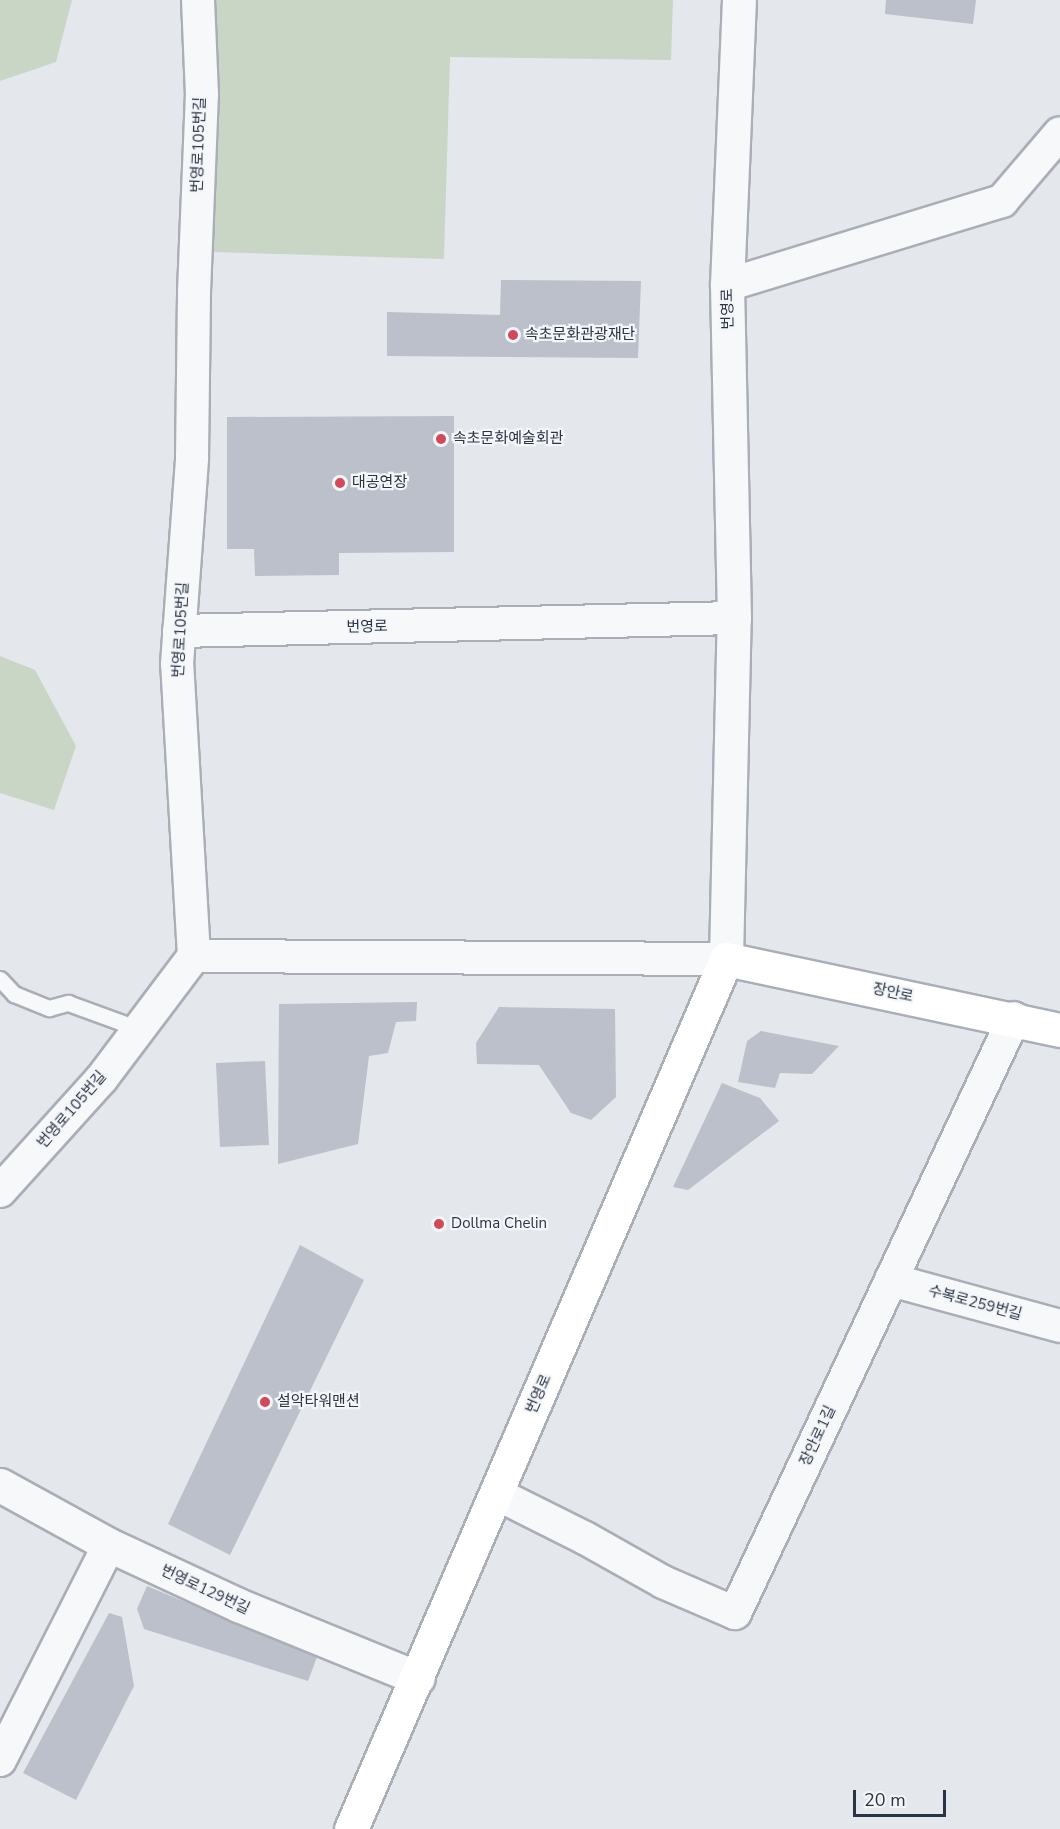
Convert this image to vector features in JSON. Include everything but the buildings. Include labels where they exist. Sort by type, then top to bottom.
[{"type":"main road","name":"장안로","points":[[726,959],[1014,1018],[1060,1030]]},
{"type":"main road","name":"번영로","points":[[351,1829],[726,959]]},
{"type":"street","name":"번영로105번길","points":[[0,1191],[102,1078],[194,956],[177,664],[192,458],[194,292],[202,95],[198,0]]},
{"type":"street","name":"번영로","points":[[726,959],[734,618],[727,285],[739,0]]},
{"type":"street","points":[[727,285],[1002,201],[1060,133]]},
{"type":"street","name":"번영로","points":[[179,631],[734,618]]},
{"type":"street","points":[[194,956],[726,959]]},
{"type":"street","name":"장안로1길","points":[[497,1494],[585,1538],[663,1582],[735,1613],[1014,1018]]},
{"type":"street","name":"수복로259번길","points":[[891,1280],[1060,1326]]},
{"type":"street","name":"번영로129번길","points":[[0,1485],[109,1545],[238,1605],[418,1678]]},
{"type":"street","points":[[0,1760],[109,1545]]},
{"type":"lane","points":[[0,979],[14,994],[49,1008],[68,1003],[134,1027],[102,1078]]},
{"type":"green space","points":[[0,0],[72,0],[56,62],[0,81]]},
{"type":"green space","points":[[216,0],[673,0],[671,60],[450,57],[444,259],[212,252]]},
{"type":"green space","points":[[0,656],[35,670],[76,746],[54,810],[0,793]]},
{"type":"place","name":"속초문화관광재단","points":[[513,335]]},
{"type":"place","name":"속초문화예술회관","points":[[441,439]]},
{"type":"place","name":"대공연장","points":[[340,483]]},
{"type":"place","name":"Dollma Chelin","points":[[439,1224]]},
{"type":"place","name":"설악타워맨션","points":[[265,1402]]}]
